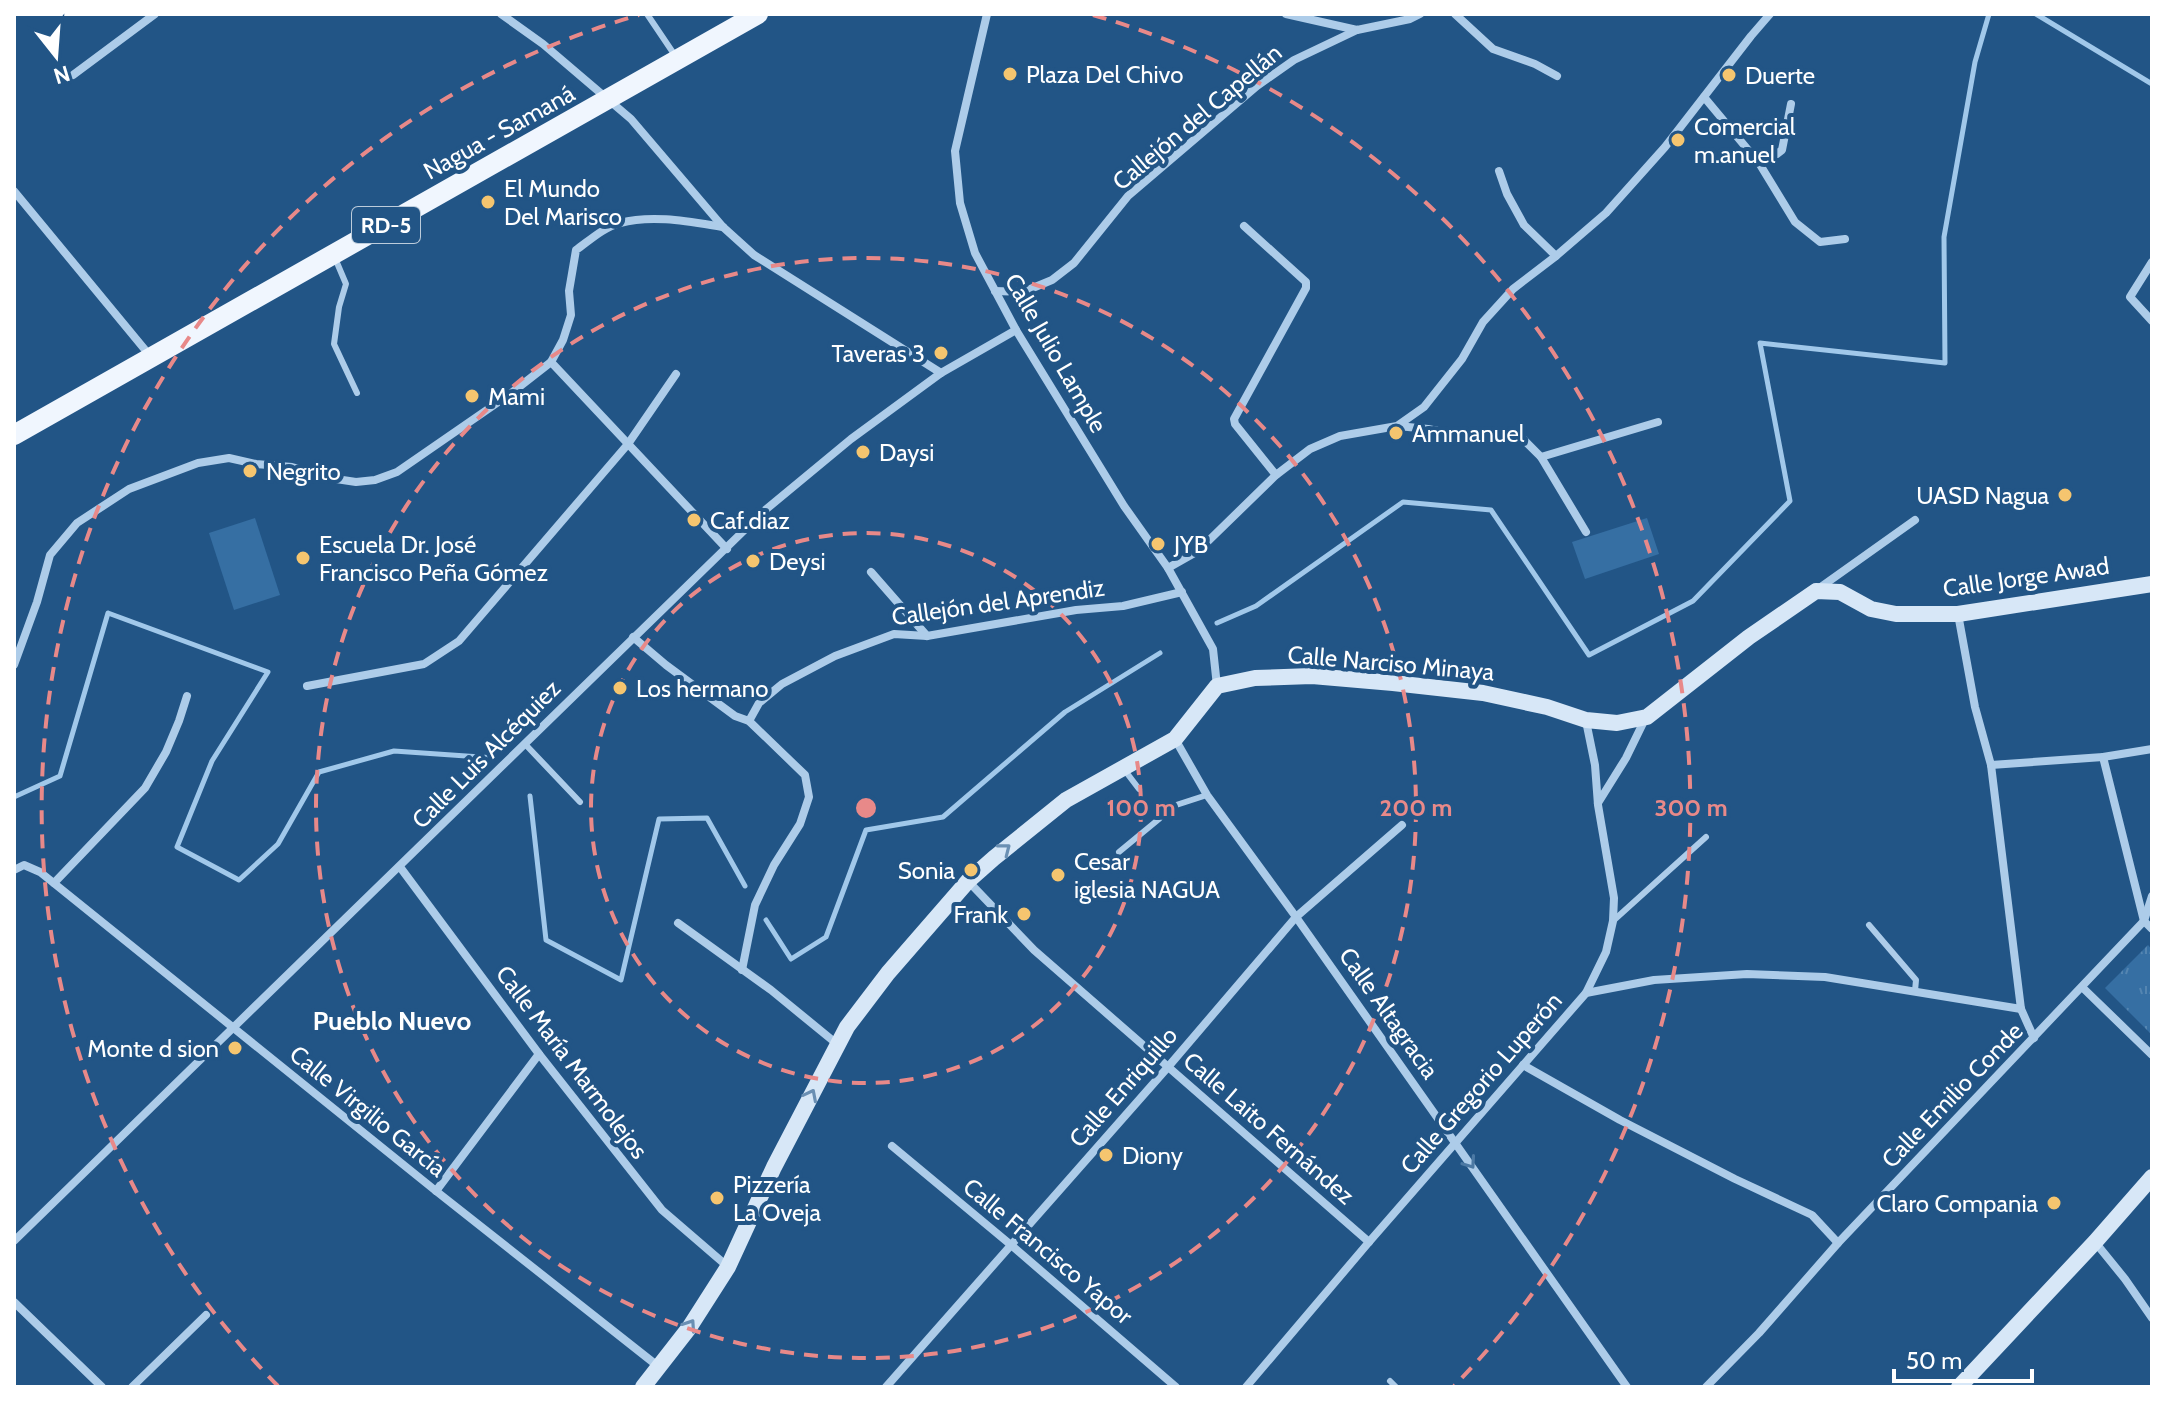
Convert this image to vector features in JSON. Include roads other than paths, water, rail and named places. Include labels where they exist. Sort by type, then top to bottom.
[{"type":"main road","name":"Nagua - Samaná","points":[[14,435],[758,14]]},
{"type":"street","points":[[73,75],[155,14]]},
{"type":"street","points":[[501,14],[543,44],[631,119],[723,227],[754,255],[941,373]]},
{"type":"street","name":"Calle Julio Lample","points":[[987,14],[955,151],[960,203],[975,253],[1016,330],[1124,506],[1182,592],[1213,649],[1217,686]]},
{"type":"street","points":[[1286,14],[1357,30],[1420,14]]},
{"type":"street","points":[[1455,14],[1493,49],[1535,64],[1557,76]]},
{"type":"street","points":[[1397,426],[1424,407],[1462,359],[1483,322],[1513,289],[1606,213],[1665,147],[1770,14]]},
{"type":"street","name":"Callejón del Capellán","points":[[995,291],[1023,292],[1052,280],[1074,263],[1128,196],[1257,86],[1294,60],[1357,30]]},
{"type":"street","points":[[1704,97],[1759,163],[1795,222],[1820,242],[1845,239]]},
{"type":"street","points":[[1759,163],[1782,150],[1791,104]]},
{"type":"street","points":[[1499,171],[1507,194],[1524,225],[1556,256]]},
{"type":"street","points":[[14,191],[151,357]]},
{"type":"street","points":[[14,665],[50,555],[77,523],[129,489],[198,463],[229,458],[292,467],[356,482],[375,480],[397,472],[551,362],[563,340],[571,315],[569,291],[576,250],[622,222],[681,221],[723,227]]},
{"type":"street","points":[[1244,226],[1306,282],[1306,288],[1234,419],[1276,475]]},
{"type":"street","points":[[2152,262],[2130,297],[2152,321]]},
{"type":"street","name":"Calle Luis Alcéquiez","points":[[14,1241],[764,511],[851,439],[941,373],[1016,330]]},
{"type":"street","points":[[551,362],[727,549]]},
{"type":"street","points":[[307,686],[424,664],[459,641],[628,444],[676,374]]},
{"type":"street","points":[[1541,457],[1658,422]]},
{"type":"street","points":[[1168,568],[1198,551],[1276,475],[1310,449],[1340,436],[1397,426],[1453,434],[1496,433],[1521,437],[1541,457],[1586,532]]},
{"type":"street","points":[[1598,805],[1647,717],[1749,637],[1915,520]]},
{"type":"street","points":[[871,572],[927,636]]},
{"type":"street","name":"Calle Jorge Awad","points":[[1816,591],[1840,592],[1871,609],[1896,614],[1958,614],[2152,584]]},
{"type":"street","name":"Callejón del Aprendiz","points":[[749,721],[759,703],[782,684],[835,656],[894,634],[927,636],[1076,610],[1123,606],[1182,592]]},
{"type":"street","points":[[1958,614],[1972,697],[1991,765],[2021,1009],[2034,1038]]},
{"type":"street","points":[[633,637],[735,716],[749,721],[805,775],[809,797],[800,824],[774,865],[755,905],[742,970]]},
{"type":"street","name":"Calle Narciso Minaya","points":[[1217,686],[1255,678],[1312,676],[1483,693],[1547,707],[1586,720],[1617,723],[1647,717]]},
{"type":"street","points":[[643,1387],[689,1328],[728,1267],[774,1167],[847,1027],[888,973],[968,881],[994,858],[1066,800],[1175,739],[1217,686]]},
{"type":"street","points":[[54,883],[145,788],[166,752],[187,696]]},
{"type":"street","points":[[1586,720],[1614,898],[1606,952],[1586,993]]},
{"type":"street","name":"Calle Altagracia","points":[[1175,739],[1207,795],[1627,1387]]},
{"type":"street","points":[[1991,765],[2103,757],[2152,749]]},
{"type":"street","points":[[2103,757],[2144,921],[2152,929]]},
{"type":"street","name":"Calle Enriquillo","points":[[886,1387],[1296,917],[1402,825]]},
{"type":"street","name":"Calle Virgilio García","points":[[14,870],[24,865],[40,872],[660,1367]]},
{"type":"street","name":"Calle María Marmolejos","points":[[400,867],[539,1054],[662,1210],[728,1267]]},
{"type":"street","name":"Calle Laito Fernández","points":[[968,881],[1034,950],[1369,1242]]},
{"type":"street","name":"Calle Emilio Conde","points":[[1706,1387],[1759,1333],[1838,1243],[2144,921],[2152,896]]},
{"type":"street","points":[[678,923],[771,990],[838,1044]]},
{"type":"street","name":"Calle Gregorio Luperón","points":[[1246,1387],[1586,993],[1654,980],[1747,974],[1825,977],[2021,1009]]},
{"type":"street","points":[[2083,988],[2152,1055]]},
{"type":"street","points":[[436,1191],[539,1054]]},
{"type":"street","points":[[1523,1065],[1620,1120],[1812,1215],[1838,1243]]},
{"type":"street","name":"Calle Francisco Yapor","points":[[892,1146],[1176,1387]]},
{"type":"street","points":[[1959,1387],[2152,1177]]},
{"type":"street","points":[[2095,1242],[2152,1318]]},
{"type":"street","points":[[14,1302],[102,1387]]},
{"type":"street","points":[[132,1387],[206,1315]]},
{"type":"lane","points":[[647,14],[678,60]]},
{"type":"lane","points":[[334,254],[346,284],[334,344],[357,393]]},
{"type":"lane","points":[[525,744],[580,802]]},
{"type":"lane","points":[[1123,768],[1139,789]]},
{"type":"lane","points":[[1119,852],[1170,807],[1207,795]]},
{"type":"lane","points":[[1156,804],[1170,807]]},
{"type":"lane","points":[[1613,921],[1706,837]]},
{"type":"lane","points":[[1869,925],[1916,980],[1915,991]]},
{"type":"waterway","points":[[1217,623],[1256,606],[1403,502],[1491,510],[1589,655],[1693,601],[1790,501],[1760,343],[1945,363],[1944,237],[1975,62],[1989,14]]},
{"type":"waterway","points":[[2036,14],[2152,84]]},
{"type":"waterway","points":[[14,797],[60,776],[108,613],[268,672],[212,761],[177,847],[239,880],[278,844],[319,772],[394,751],[495,758]]},
{"type":"waterway","points":[[766,920],[791,959],[826,937],[866,830],[943,817],[1065,712],[1160,653]]},
{"type":"waterway","points":[[530,796],[546,940],[621,980],[659,819],[707,818],[745,886]]},
{"type":"place","name":"Plaza Del Chivo","points":[[1010,74]]},
{"type":"place","name":"Duerte","points":[[1729,75]]},
{"type":"place","name":"Comercial m.anuel","points":[[1678,140]]},
{"type":"place","name":"El Mundo Del Marisco","points":[[488,202]]},
{"type":"place","name":"Taveras 3","points":[[941,353]]},
{"type":"place","name":"Mami","points":[[472,396]]},
{"type":"place","name":"Ammanuel","points":[[1396,433]]},
{"type":"place","name":"Daysi","points":[[863,452]]},
{"type":"place","name":"Negrito","points":[[250,471]]},
{"type":"place","name":"UASD Nagua","points":[[2065,495]]},
{"type":"place","name":"Caf.diaz","points":[[694,520]]},
{"type":"place","name":"JYB","points":[[1158,544]]},
{"type":"place","name":"Escuela Dr. José Francisco Peña Gómez","points":[[303,558]]},
{"type":"place","name":"Deysi","points":[[753,561]]},
{"type":"place","name":"Los hermano","points":[[620,688]]},
{"type":"place","name":"Sonia","points":[[971,870]]},
{"type":"place","name":"Cesar iglesia NAGUA","points":[[1058,875]]},
{"type":"place","name":"Frank","points":[[1024,914]]},
{"type":"place","name":"Monte d sion","points":[[235,1048]]},
{"type":"place","name":"Diony","points":[[1106,1155]]},
{"type":"place","name":"Pizzería La Oveja","points":[[717,1198]]},
{"type":"place","name":"Claro Compania","points":[[2054,1203]]},
{"type":"district","name":"Pueblo Nuevo","points":[[392,1021]]}]
